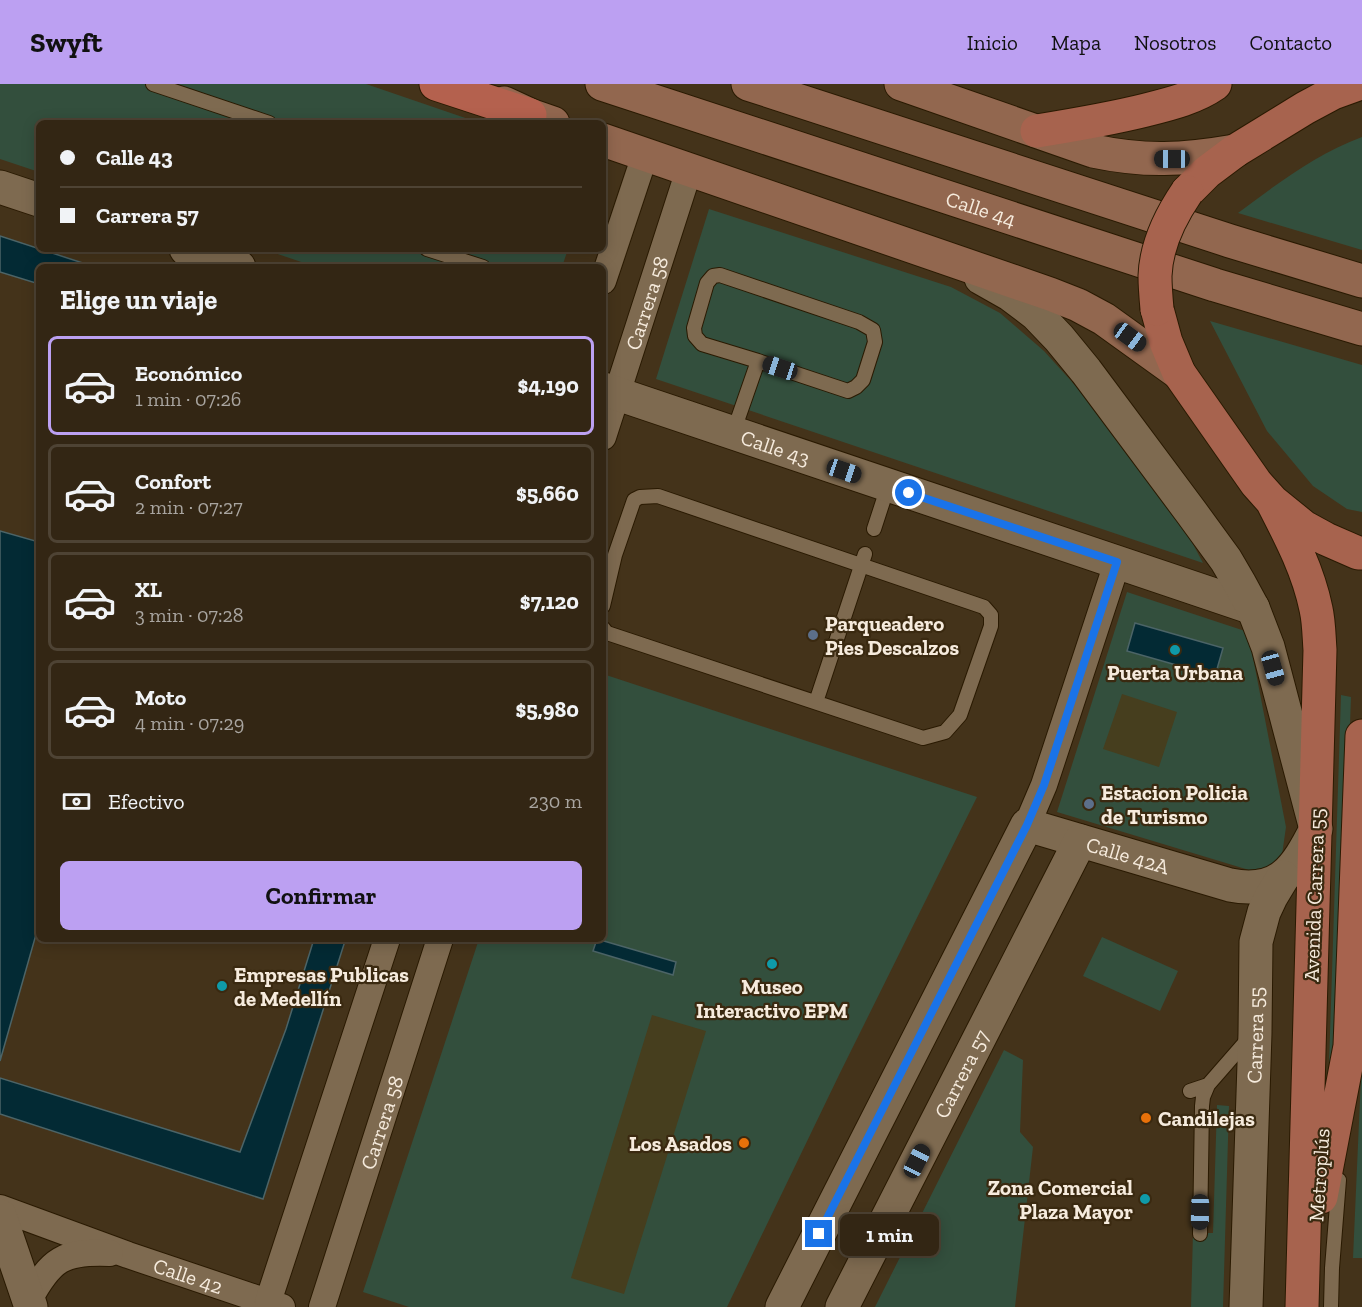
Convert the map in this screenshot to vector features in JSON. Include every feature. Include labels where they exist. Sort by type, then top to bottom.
[{"type":"highway","points":[[436,84],[541,119]]},
{"type":"main road","points":[[464,84],[541,119]]},
{"type":"main road","name":"Calle 44","points":[[602,84],[1215,285],[1362,329]]},
{"type":"main road","points":[[748,84],[1230,242],[1362,281]]},
{"type":"main road","points":[[901,84],[1093,151],[1119,157],[1172,159],[1202,157],[1235,150]]},
{"type":"main road","points":[[1037,131],[1128,115],[1171,104],[1215,84]]},
{"type":"main road","points":[[1358,84],[1333,93],[1313,96],[1207,172],[1187,192],[1173,213],[1161,242],[1155,274],[1157,309],[1166,342],[1179,373],[1256,483],[1272,501],[1304,527],[1326,539],[1362,553]]},
{"type":"main road","points":[[606,141],[1078,305],[1104,319],[1179,373]]},
{"type":"main road","name":"Avenida Carrera 55","points":[[1272,501],[1309,579],[1317,611],[1320,650],[1316,829],[1312,1304]]},
{"type":"main road","name":"Avenida Carrera 55","points":[[1312,1304],[1350,1046],[1362,736]]},
{"type":"street","points":[[606,272],[645,154]]},
{"type":"street","name":"Carrera 58","points":[[606,418],[610,392],[689,170]]},
{"type":"street","points":[[0,187],[36,199]]},
{"type":"street","points":[[199,252],[235,260]]},
{"type":"street","points":[[943,257],[1011,295],[1036,314],[1059,338],[1226,560],[1253,609],[1268,647],[1316,829]]},
{"type":"street","name":"Calle 43","points":[[610,392],[1253,609]]},
{"type":"street","points":[[782,1307],[1027,825],[1044,785],[1117,562]]},
{"type":"street","name":"Calle 42A","points":[[1027,825],[1230,885],[1257,888],[1270,885],[1293,868],[1316,829]]},
{"type":"street","name":"Carrera 57","points":[[842,1307],[1080,841]]},
{"type":"street","name":"Carrera 55","points":[[1246,1307],[1256,942],[1264,912],[1283,877]]},
{"type":"street","points":[[1230,885],[1250,912],[1256,942]]},
{"type":"street","points":[[275,1304],[386,942]]},
{"type":"street","name":"Carrera 58","points":[[322,1307],[439,942]]},
{"type":"street","name":"Calle 42","points":[[0,1208],[128,1255],[275,1304]]},
{"type":"street","points":[[0,1216],[30,1304]]},
{"type":"street","name":"Calle 42","points":[[30,1304],[42,1277],[60,1260],[79,1253],[128,1255]]},
{"type":"lane","points":[[153,84],[260,120]]},
{"type":"lane","points":[[437,252],[474,264]]},
{"type":"lane","points":[[720,275],[849,318],[873,330],[875,342],[862,380],[848,391],[758,361],[702,344],[695,336],[694,328],[707,282],[713,276],[720,275]]},
{"type":"lane","points":[[733,433],[758,361]]},
{"type":"lane","points":[[874,529],[888,486]]},
{"type":"lane","points":[[606,593],[615,555],[634,500],[640,496],[658,496],[863,560],[984,607],[991,615],[991,626],[960,715],[945,732],[923,738],[606,632]]},
{"type":"lane","points":[[816,702],[863,560]]},
{"type":"lane","points":[[1200,1234],[1203,1097],[1208,1085],[1255,1033]]},
{"type":"lane","points":[[1190,1091],[1208,1085]]},
{"type":"green space","points":[[0,84],[366,84],[471,120],[36,120],[36,171],[0,159]]},
{"type":"green space","points":[[1362,137],[1362,250],[1238,213],[1313,161]]},
{"type":"green space","points":[[709,209],[951,287],[1000,313],[1044,351],[1122,437],[1173,506],[1203,563],[656,379]]},
{"type":"green space","points":[[272,252],[567,252],[563,264],[307,264]]},
{"type":"green space","points":[[1210,321],[1362,365],[1362,512],[1347,509],[1313,486],[1267,431]]},
{"type":"green space","points":[[1127,592],[1248,632],[1286,827],[1282,855],[1269,867],[1249,870],[1057,812]]},
{"type":"green space","points":[[606,675],[977,797],[727,1307],[409,1307],[363,1292],[478,942],[606,942]]},
{"type":"green space","points":[[1341,695],[1351,697],[1339,1035],[1329,1065]]},
{"type":"green space","points":[[1102,937],[1178,971],[1160,1011],[1083,976]]},
{"type":"green space","points":[[1004,1050],[1023,1060],[1020,1132],[1033,1147],[1015,1307],[875,1307]]},
{"type":"green space","points":[[1362,1054],[1362,1258],[1353,1258]]},
{"type":"green space","points":[[1217,1105],[1229,1106],[1223,1307],[1191,1307],[1193,1233],[1213,1233]]},
{"type":"sand","points":[[1122,694],[1177,712],[1159,767],[1103,749]]},
{"type":"sand","points":[[652,1015],[706,1031],[624,1294],[571,1278]]},
{"type":"water","points":[[0,236],[36,248],[36,252],[49,252],[86,264],[36,264],[36,283],[0,272]]},
{"type":"water","points":[[0,531],[36,541],[36,935],[0,1061]]},
{"type":"water","name":"Puerta Urbana","points":[[1135,623],[1223,648],[1215,676],[1127,651]]},
{"type":"water","points":[[313,942],[345,942],[263,1199],[0,1114],[0,1078],[240,1152],[286,1029]]},
{"type":"water","points":[[596,942],[606,942],[676,962],[673,975],[593,951]]},
{"type":"place","name":"Parqueadero Pies Descalzos","points":[[813,635]]},
{"type":"place","name":"Puerta Urbana","points":[[1175,650]]},
{"type":"place","name":"Estacion Policia de Turismo","points":[[1089,804]]},
{"type":"place","name":"Museo Interactivo EPM","points":[[772,964]]},
{"type":"place","name":"Empresas Publicas de Medellín","points":[[222,986]]},
{"type":"place","name":"Candilejas","points":[[1146,1118]]},
{"type":"place","name":"Los Asados","points":[[744,1143]]},
{"type":"place","name":"Zona Comercial Plaza Mayor","points":[[1145,1199]]},
{"type":"route","points":[[819,1234],[1027,825],[1044,785],[1117,562],[909,493]]}]
